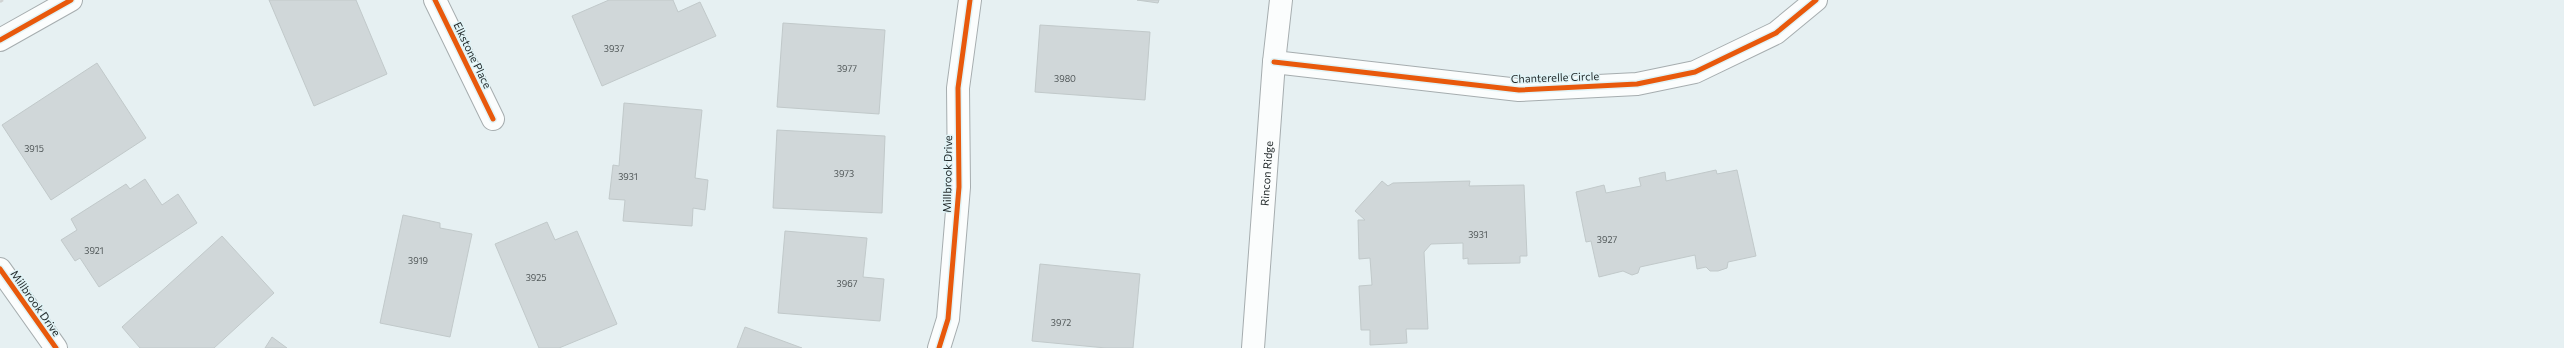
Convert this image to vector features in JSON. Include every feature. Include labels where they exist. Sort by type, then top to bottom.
[{"type":"street","points":[[0,40],[71,0]]},
{"type":"street","name":"Elkstone Place","points":[[435,0],[493,119]]},
{"type":"street","name":"Millbrook Drive","points":[[939,348],[948,320],[959,187],[958,88],[970,0]]},
{"type":"street","name":"Rincon Ridge","points":[[1253,348],[1274,62],[1281,0]]},
{"type":"street","name":"Chanterelle Circle","points":[[1274,62],[1519,90],[1637,84],[1694,72],[1708,66],[1776,34],[1816,0]]},
{"type":"street","name":"Millbrook Drive","points":[[0,269],[56,348]]},
{"type":"building","points":[[269,0],[356,0],[387,74],[314,106]]},
{"type":"building","points":[[609,0],[673,0],[678,12],[700,2],[716,36],[602,86],[572,16]]},
{"type":"building","points":[[1137,0],[1159,0],[1158,3]]},
{"type":"building","points":[[783,23],[885,30],[879,114],[777,107]]},
{"type":"building","points":[[1040,25],[1150,32],[1145,100],[1035,92]]},
{"type":"building","points":[[97,63],[146,138],[51,200],[2,125]]},
{"type":"building","points":[[624,103],[702,110],[695,178],[708,180],[705,210],[693,208],[692,226],[623,221],[625,200],[609,199],[613,165],[619,166]]},
{"type":"building","points":[[777,130],[885,136],[882,213],[773,208]]},
{"type":"building","points":[[1716,170],[1717,174],[1737,170],[1756,256],[1728,262],[1727,268],[1718,271],[1710,271],[1706,267],[1697,269],[1695,255],[1640,267],[1638,273],[1632,275],[1623,271],[1599,277],[1591,241],[1586,242],[1576,192],[1604,185],[1606,193],[1641,186],[1639,178],[1665,172],[1666,181]]},
{"type":"building","points":[[145,179],[162,205],[178,194],[197,223],[99,287],[80,258],[75,261],[61,240],[77,230],[71,219],[126,184],[130,189]]},
{"type":"building","points":[[1382,181],[1388,186],[1393,183],[1470,181],[1469,186],[1524,185],[1527,256],[1520,256],[1520,263],[1468,264],[1468,258],[1463,259],[1463,243],[1431,244],[1424,252],[1428,329],[1406,329],[1407,343],[1370,345],[1370,330],[1361,330],[1359,286],[1372,285],[1370,258],[1359,259],[1358,220],[1365,220],[1355,211]]},
{"type":"building","points":[[403,215],[440,223],[440,228],[472,234],[450,337],[380,323]]},
{"type":"building","points":[[547,222],[555,240],[577,231],[617,324],[559,348],[539,348],[495,244]]},
{"type":"building","points":[[785,231],[867,238],[863,277],[884,279],[880,321],[778,313]]},
{"type":"building","points":[[222,236],[274,293],[214,348],[140,348],[122,327]]},
{"type":"building","points":[[1040,264],[1140,274],[1133,348],[1106,348],[1032,341]]},
{"type":"building","points":[[745,327],[802,348],[737,348]]},
{"type":"building","points":[[272,337],[287,348],[265,348]]},
{"type":"cycle path","points":[[0,40],[71,0]]},
{"type":"cycle path","points":[[435,0],[493,119]]},
{"type":"cycle path","points":[[939,348],[948,319],[959,187],[958,88],[970,0]]},
{"type":"cycle path","points":[[1274,62],[1519,90],[1637,84],[1695,72],[1776,33],[1816,0]]},
{"type":"cycle path","points":[[0,269],[56,348]]}]
